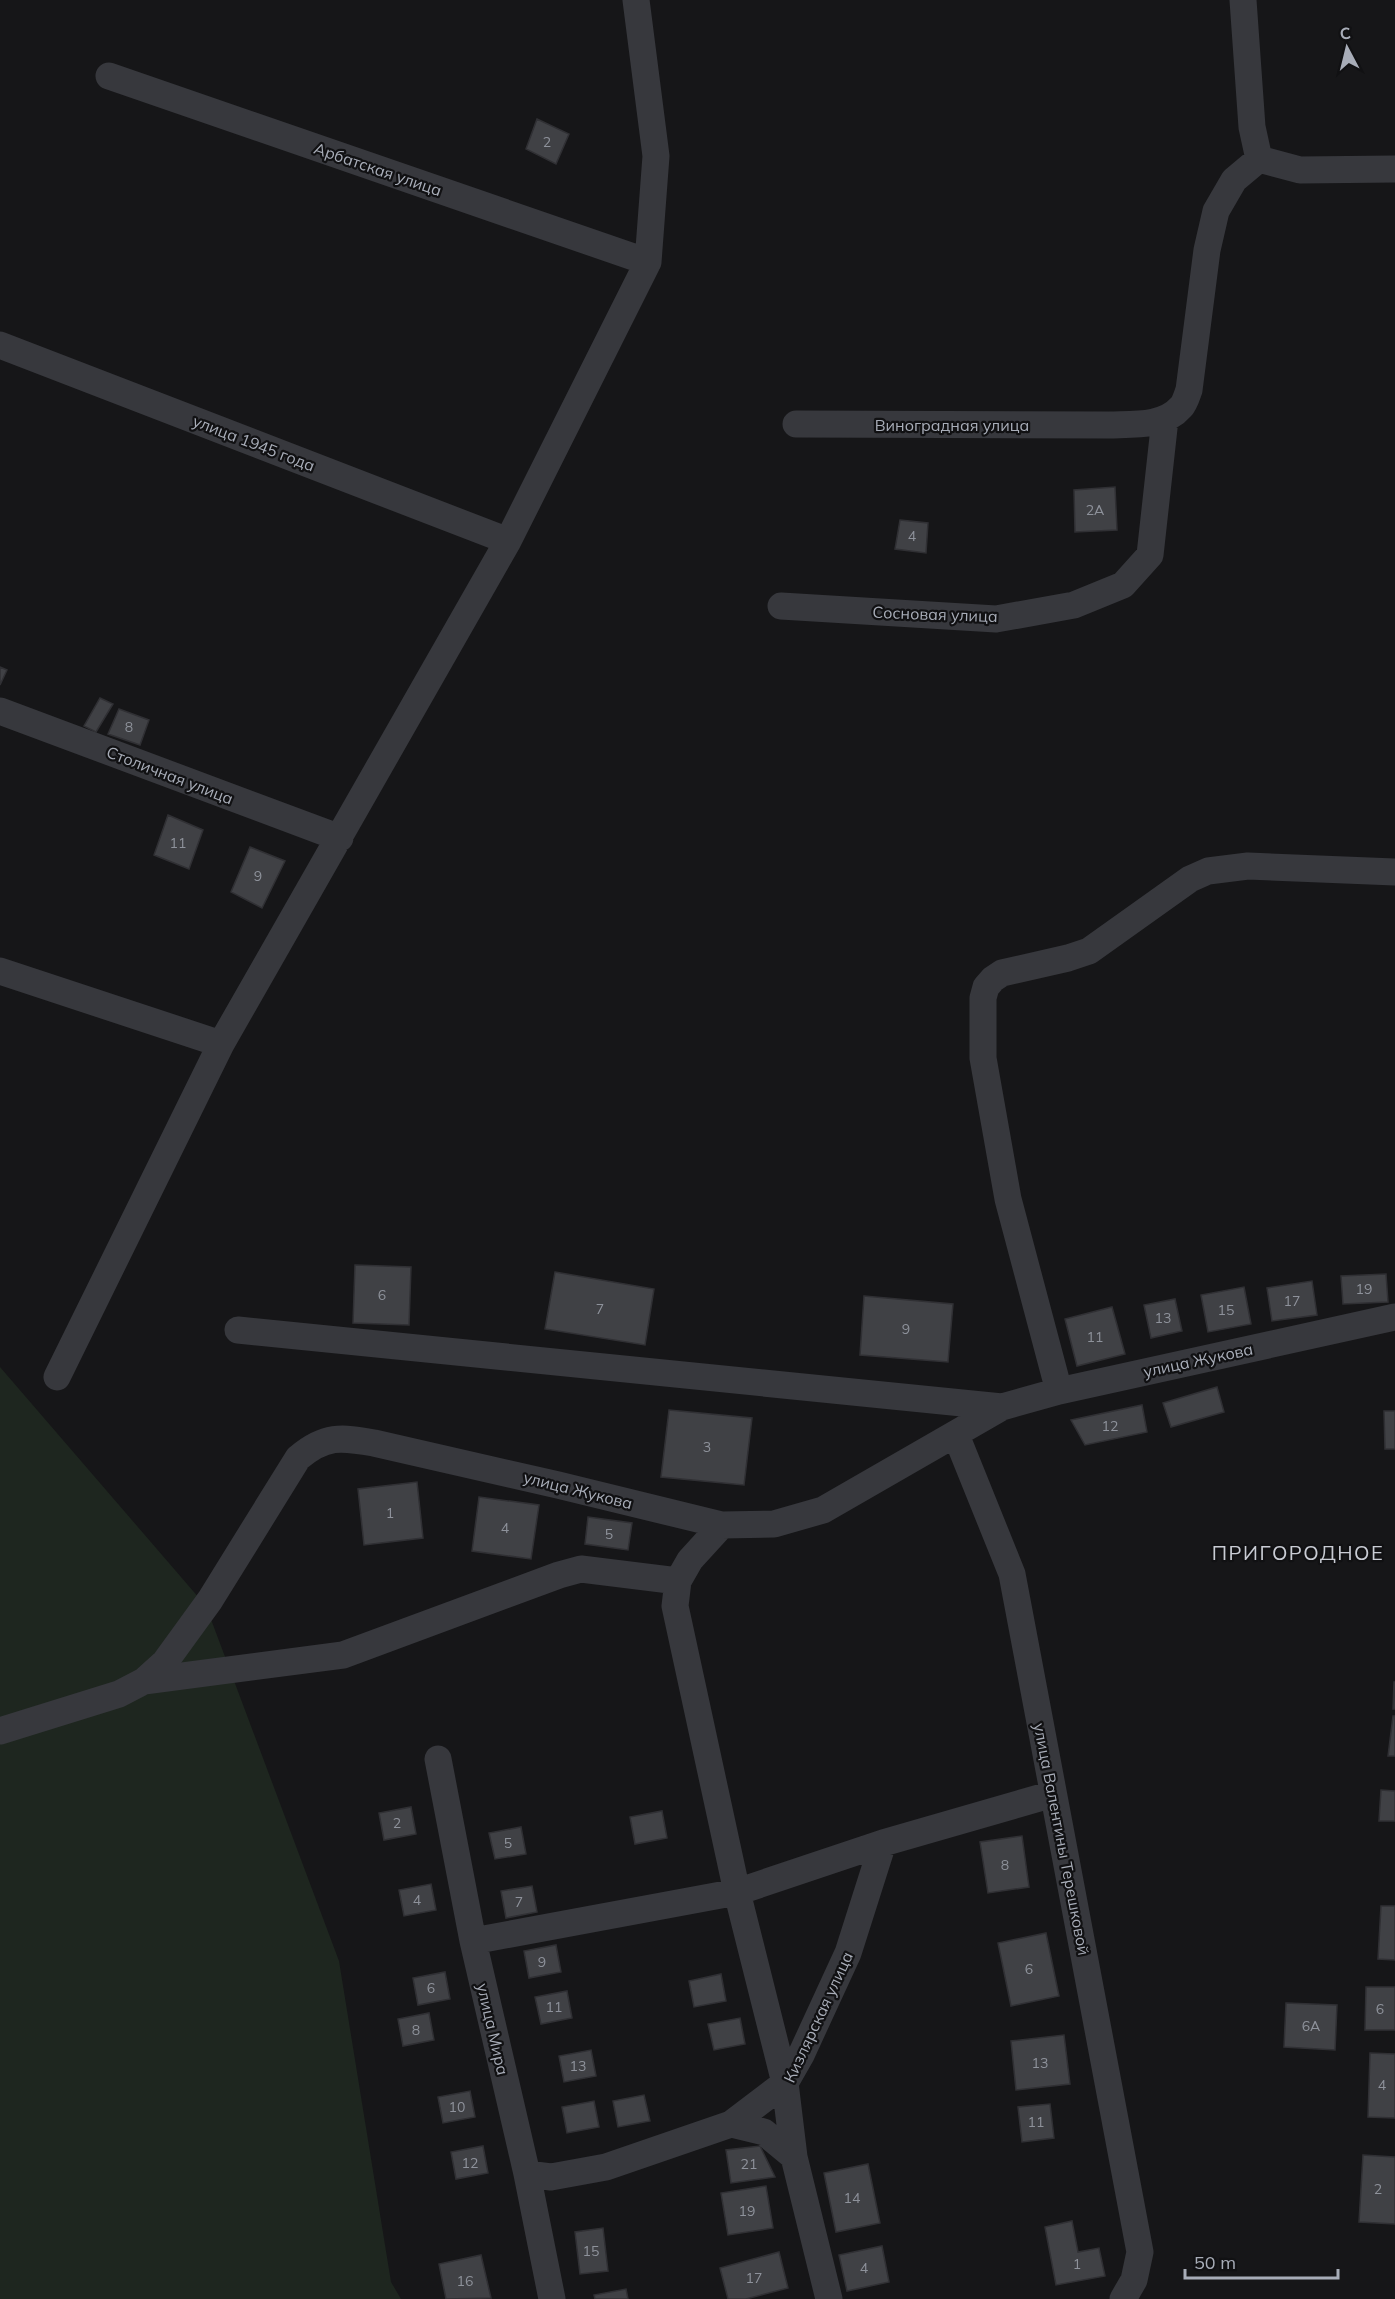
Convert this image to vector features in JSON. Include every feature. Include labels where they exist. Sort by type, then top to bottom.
[{"type":"street","points":[[57,1377],[221,1044],[508,541],[648,262],[656,156],[636,0]]},
{"type":"street","points":[[1244,0],[1252,127],[1259,159]]},
{"type":"street","name":"Арбатская улица","points":[[109,76],[648,262]]},
{"type":"street","points":[[1259,159],[1300,170],[1395,169]]},
{"type":"street","points":[[1165,419],[1181,407],[1189,390],[1207,250],[1216,211],[1234,180],[1259,159]]},
{"type":"street","name":"улица 1945 года","points":[[0,345],[508,541]]},
{"type":"street","name":"Виноградная улица","points":[[796,424],[1109,425],[1142,424],[1165,419]]},
{"type":"street","name":"Сосновая улица","points":[[781,606],[996,618],[1074,604],[1123,585],[1150,555],[1165,419]]},
{"type":"street","name":"Столичная улица","points":[[0,711],[340,838]]},
{"type":"street","points":[[1059,1391],[1008,1199],[983,1058],[983,998],[986,987],[1002,974],[1089,951],[1190,879],[1208,871],[1248,866],[1395,872]]},
{"type":"street","points":[[0,971],[221,1044]]},
{"type":"street","name":"улица Жукова","points":[[144,1681],[165,1662],[210,1600],[298,1458],[311,1447],[327,1440],[347,1438],[374,1443],[558,1485],[722,1526],[774,1524],[823,1510],[1002,1407],[1059,1391],[1395,1317]]},
{"type":"street","name":"улица Жукова","points":[[238,1330],[1002,1407]]},
{"type":"street","name":"улица Валентины Терешковой","points":[[956,1435],[1012,1574],[1140,2252],[1134,2280],[1123,2299]]},
{"type":"street","points":[[526,2174],[551,2177],[606,2167],[731,2124],[784,2083],[737,1892],[675,1606],[678,1581],[690,1560],[722,1526]]},
{"type":"street","points":[[0,1731],[119,1694],[144,1681],[343,1655],[559,1575],[581,1569],[678,1581]]},
{"type":"street","name":"улица Мира","points":[[438,1759],[474,1941],[552,2299]]},
{"type":"street","points":[[474,1941],[737,1892],[883,1843],[1053,1794]]},
{"type":"street","name":"Кизлярская улица","points":[[829,2299],[794,2157],[784,2083],[801,2055],[848,1953],[883,1843]]},
{"type":"street","points":[[731,2124],[764,2132],[794,2157]]},
{"type":"shaded area","points":[[0,1367],[206,1606],[339,1961],[391,2282],[401,2299],[0,2299]]},
{"type":"building","points":[[537,119],[569,134],[556,164],[526,149]]},
{"type":"building","points":[[1115,487],[1117,530],[1075,532],[1074,490]]},
{"type":"building","points":[[900,520],[928,523],[926,553],[895,549]]},
{"type":"building","points":[[0,667],[7,670],[0,685]]},
{"type":"building","points":[[100,698],[113,704],[96,732],[84,726]]},
{"type":"building","points":[[119,709],[149,720],[140,745],[108,734]]},
{"type":"building","points":[[168,815],[203,830],[189,869],[154,855]]},
{"type":"building","points":[[250,847],[285,861],[262,908],[231,892]]},
{"type":"building","points":[[355,1265],[411,1267],[409,1325],[353,1323]]},
{"type":"building","points":[[555,1272],[654,1289],[645,1345],[545,1329]]},
{"type":"building","points":[[1386,1274],[1388,1302],[1343,1304],[1341,1276]]},
{"type":"building","points":[[1312,1281],[1317,1315],[1272,1321],[1267,1288]]},
{"type":"building","points":[[1244,1287],[1251,1324],[1208,1332],[1201,1295]]},
{"type":"building","points":[[864,1296],[953,1304],[948,1362],[860,1355]]},
{"type":"building","points":[[1175,1299],[1182,1331],[1151,1338],[1144,1305]]},
{"type":"building","points":[[1112,1307],[1125,1354],[1077,1366],[1065,1319]]},
{"type":"building","points":[[1217,1387],[1224,1412],[1171,1427],[1163,1403]]},
{"type":"building","points":[[1142,1405],[1147,1432],[1085,1445],[1071,1420]]},
{"type":"building","points":[[669,1410],[752,1418],[744,1485],[661,1477]]},
{"type":"building","points":[[1384,1411],[1395,1411],[1395,1449],[1385,1449]]},
{"type":"building","points":[[417,1482],[423,1538],[364,1545],[358,1489]]},
{"type":"building","points":[[479,1497],[539,1505],[531,1559],[472,1551]]},
{"type":"building","points":[[588,1517],[632,1523],[628,1550],[585,1544]]},
{"type":"building","points":[[1394,1682],[1395,1709],[1393,1709]]},
{"type":"building","points":[[1393,1716],[1395,1716],[1395,1756],[1388,1756]]},
{"type":"building","points":[[1381,1790],[1395,1791],[1395,1821],[1379,1821]]},
{"type":"building","points":[[411,1807],[416,1834],[384,1840],[379,1813]]},
{"type":"building","points":[[662,1811],[667,1838],[635,1844],[630,1817]]},
{"type":"building","points":[[521,1827],[526,1854],[495,1859],[489,1833]]},
{"type":"building","points":[[1022,1836],[1029,1887],[988,1893],[980,1842]]},
{"type":"building","points":[[431,1884],[436,1910],[404,1916],[399,1890]]},
{"type":"building","points":[[532,1886],[537,1912],[506,1918],[501,1891]]},
{"type":"building","points":[[1381,1906],[1395,1906],[1395,1960],[1378,1959]]},
{"type":"building","points":[[1046,1933],[1059,1996],[1011,2006],[998,1943]]},
{"type":"building","points":[[556,1945],[561,1972],[529,1978],[524,1951]]},
{"type":"building","points":[[445,1972],[450,1999],[418,2005],[413,1978]]},
{"type":"building","points":[[721,1974],[726,2001],[694,2007],[689,1981]]},
{"type":"building","points":[[1366,1987],[1395,1987],[1395,2030],[1365,2030]]},
{"type":"building","points":[[567,1991],[572,2018],[541,2024],[535,1997]]},
{"type":"building","points":[[1286,2003],[1337,2005],[1335,2050],[1284,2047]]},
{"type":"building","points":[[429,2013],[434,2040],[403,2046],[398,2019]]},
{"type":"building","points":[[740,2018],[745,2044],[714,2050],[708,2024]]},
{"type":"building","points":[[1064,2035],[1070,2084],[1016,2090],[1011,2041]]},
{"type":"building","points":[[591,2050],[596,2076],[564,2082],[559,2056]]},
{"type":"building","points":[[1370,2053],[1395,2054],[1395,2118],[1368,2117]]},
{"type":"building","points":[[470,2091],[475,2117],[443,2123],[438,2097]]},
{"type":"building","points":[[644,2095],[650,2121],[618,2127],[613,2101]]},
{"type":"building","points":[[594,2101],[599,2127],[567,2133],[562,2107]]},
{"type":"building","points":[[1050,2104],[1054,2138],[1022,2142],[1018,2107]]},
{"type":"building","points":[[483,2146],[488,2173],[456,2179],[451,2152]]},
{"type":"building","points":[[760,2146],[775,2177],[731,2183],[726,2150]]},
{"type":"building","points":[[1363,2155],[1395,2157],[1395,2224],[1359,2222]]},
{"type":"building","points":[[868,2164],[880,2223],[836,2232],[824,2173]]},
{"type":"building","points":[[766,2186],[773,2228],[728,2235],[721,2193]]},
{"type":"building","points":[[1072,2221],[1078,2252],[1099,2248],[1105,2276],[1056,2285],[1045,2227]]},
{"type":"building","points":[[603,2228],[608,2271],[580,2274],[575,2232]]},
{"type":"building","points":[[882,2246],[889,2282],[847,2291],[839,2255]]},
{"type":"building","points":[[779,2252],[788,2288],[746,2299],[728,2299],[720,2268]]},
{"type":"building","points":[[481,2255],[491,2298],[446,2299],[439,2264]]},
{"type":"building","points":[[626,2289],[628,2299],[595,2299],[594,2295]]},
{"type":"district","name":"ПРИГОРОДНОЕ","points":[[1298,1552]]}]
